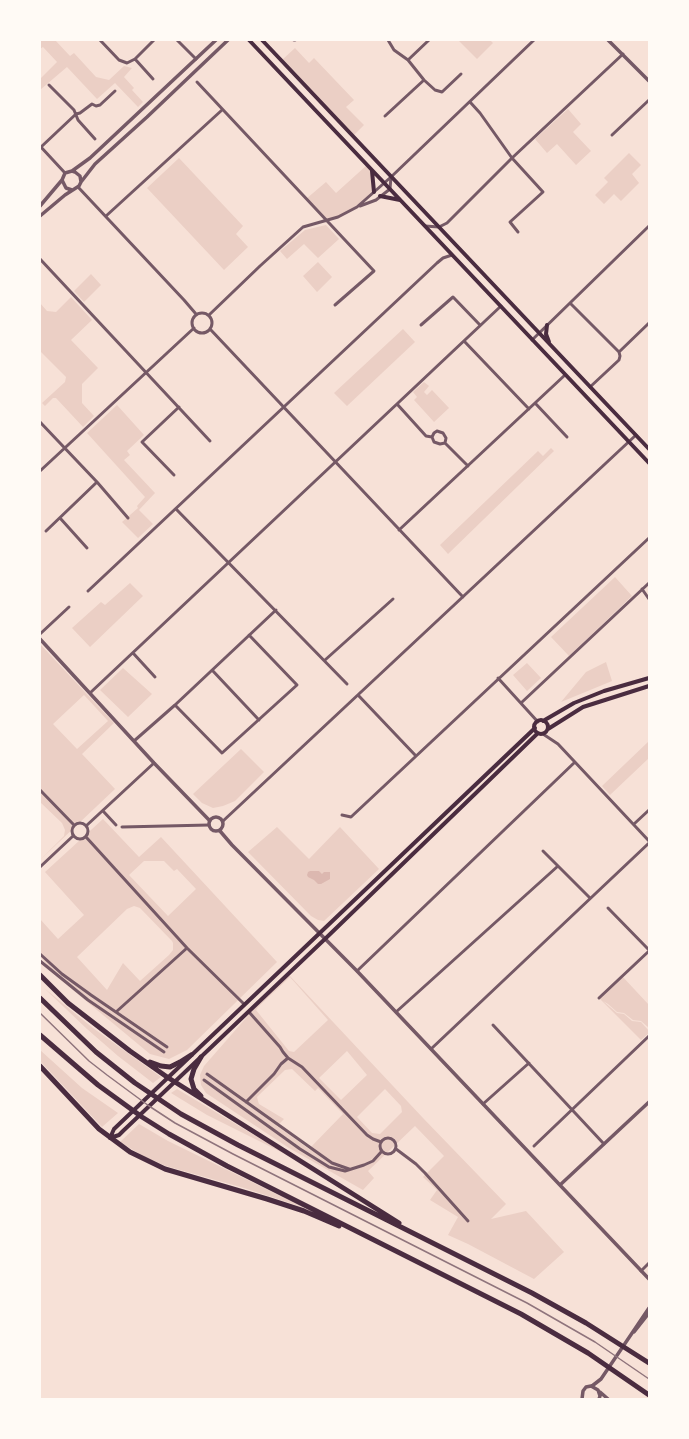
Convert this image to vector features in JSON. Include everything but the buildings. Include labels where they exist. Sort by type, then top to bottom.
[{"type":"highway","points":[[40,976],[68,1003],[173,1084],[218,1109],[427,1240]]},
{"type":"highway","points":[[40,998],[96,1052],[166,1105],[238,1145],[532,1293],[649,1362]]},
{"type":"highway","points":[[40,1035],[115,1098],[169,1134],[227,1166],[521,1314],[588,1353],[649,1395]]},
{"type":"highway","points":[[130,1051],[151,1063],[170,1067],[176,1065],[191,1055]]},
{"type":"highway","points":[[201,1057],[192,1074],[191,1079],[193,1086],[201,1096],[218,1109]]},
{"type":"highway","points":[[40,1066],[99,1129],[130,1152],[159,1166],[194,1178],[249,1193],[309,1213],[449,1278]]},
{"type":"highway","points":[[612,1339],[649,1366]]},
{"type":"highway","points":[[588,1353],[649,1399]]},
{"type":"main road","points":[[262,40],[649,449]]},
{"type":"main road","points":[[249,41],[649,463]]},
{"type":"main road","points":[[372,170],[374,192]]},
{"type":"main road","points":[[380,196],[401,201]]},
{"type":"main road","points":[[547,325],[546,334],[551,346]]},
{"type":"main road","points":[[110,1138],[112,1131],[116,1127],[535,728],[535,724],[574,703],[604,691],[649,678]]},
{"type":"main road","points":[[110,1138],[119,1135],[541,734],[583,708],[649,686]]},
{"type":"main road","points":[[543,721],[547,725],[548,729]]},
{"type":"main road","points":[[535,728],[541,734]]},
{"type":"street","points":[[100,40],[119,60],[126,63],[135,59],[154,40]]},
{"type":"street","points":[[177,40],[196,59]]},
{"type":"street","points":[[40,206],[66,173],[72,171],[90,158],[216,40]]},
{"type":"street","points":[[40,216],[72,190],[78,187],[95,164],[228,40]]},
{"type":"street","points":[[388,40],[394,50],[408,60],[424,80],[435,90],[442,92],[461,74]]},
{"type":"street","points":[[408,60],[429,40]]},
{"type":"street","points":[[209,315],[303,227],[327,221],[348,213],[357,207],[392,177],[534,40]]},
{"type":"street","points":[[608,40],[649,81]]},
{"type":"street","points":[[425,226],[439,227],[447,223],[512,158],[623,54]]},
{"type":"street","points":[[135,59],[153,79]]},
{"type":"street","points":[[386,116],[424,80]]},
{"type":"street","points":[[197,82],[374,271],[335,305]]},
{"type":"street","points":[[49,85],[74,110],[78,120],[95,138]]},
{"type":"street","points":[[66,173],[41,149],[76,114],[80,113],[92,104],[96,106],[100,105],[115,91]]},
{"type":"street","points":[[612,136],[649,100]]},
{"type":"street","points":[[470,102],[485,119],[512,158],[543,192],[510,222],[518,232]]},
{"type":"street","points":[[106,216],[222,110]]},
{"type":"street","points":[[72,171],[80,176],[81,182]]},
{"type":"street","points":[[357,207],[376,200],[390,189],[392,177]]},
{"type":"street","points":[[62,180],[66,188],[72,190]]},
{"type":"street","points":[[78,187],[196,314]]},
{"type":"street","points":[[532,340],[649,226]]},
{"type":"street","points":[[88,591],[437,263],[443,258],[452,255]]},
{"type":"street","points":[[40,259],[210,441]]},
{"type":"street","points":[[421,325],[453,297],[480,325]]},
{"type":"street","points":[[570,303],[618,352],[620,356],[619,360],[590,387]]},
{"type":"street","points":[[90,693],[501,306]]},
{"type":"street","points":[[203,312],[209,315],[212,320],[210,329],[205,332],[198,332],[194,328],[192,322],[196,314],[203,312]]},
{"type":"street","points":[[618,352],[649,322]]},
{"type":"street","points":[[40,471],[64,447],[194,328]]},
{"type":"street","points":[[210,329],[463,597]]},
{"type":"street","points":[[464,341],[529,409]]},
{"type":"street","points":[[400,530],[566,375]]},
{"type":"street","points":[[535,403],[567,437]]},
{"type":"street","points":[[397,404],[426,436],[432,437]]},
{"type":"street","points":[[174,475],[142,442],[179,407]]},
{"type":"street","points":[[40,422],[97,482],[128,518]]},
{"type":"street","points":[[432,437],[434,432],[438,431],[443,434],[446,438],[445,443],[468,466]]},
{"type":"street","points":[[40,639],[209,823],[212,830],[216,832],[224,825],[223,821],[636,435]]},
{"type":"street","points":[[432,437],[434,442],[440,444],[445,443]]},
{"type":"street","points":[[46,532],[97,482]]},
{"type":"street","points":[[176,509],[347,684]]},
{"type":"street","points":[[60,518],[87,548]]},
{"type":"street","points":[[342,815],[351,817],[649,538]]},
{"type":"street","points":[[521,703],[649,583]]},
{"type":"street","points":[[642,589],[649,600]]},
{"type":"street","points":[[325,660],[393,599]]},
{"type":"street","points":[[40,634],[69,607]]},
{"type":"street","points":[[134,741],[175,705],[276,610]]},
{"type":"street","points":[[175,705],[222,753],[297,685],[249,635]]},
{"type":"street","points":[[133,653],[155,677]]},
{"type":"street","points":[[212,670],[259,720]]},
{"type":"street","points":[[498,678],[538,722]]},
{"type":"street","points":[[358,695],[416,756]]},
{"type":"street","points":[[430,1048],[649,842],[634,824],[558,744],[541,734]]},
{"type":"street","points":[[357,971],[575,762]]},
{"type":"street","points":[[86,826],[154,763]]},
{"type":"street","points":[[40,790],[74,825]]},
{"type":"street","points":[[634,824],[649,810]]},
{"type":"street","points":[[102,811],[116,825]]},
{"type":"street","points":[[122,827],[209,823],[215,817],[220,818],[223,821]]},
{"type":"street","points":[[73,836],[80,840],[86,837],[88,833],[86,826],[80,823],[74,825]]},
{"type":"street","points":[[73,836],[72,830],[74,825]]},
{"type":"street","points":[[220,830],[232,846],[326,938],[649,1279]]},
{"type":"street","points":[[40,867],[73,836]]},
{"type":"street","points":[[86,837],[187,948],[244,1004]]},
{"type":"street","points":[[543,851],[590,898]]},
{"type":"street","points":[[396,1012],[558,866]]},
{"type":"street","points":[[598,998],[649,950],[608,908]]},
{"type":"street","points":[[116,1012],[187,948]]},
{"type":"street","points":[[40,954],[74,983],[167,1047]]},
{"type":"street","points":[[40,961],[88,1000],[164,1052]]},
{"type":"street","points":[[249,1012],[278,1043],[288,1058],[306,1070],[367,1135],[381,1142]]},
{"type":"street","points":[[493,1025],[604,1144]]},
{"type":"street","points":[[534,1146],[649,1036]]},
{"type":"street","points":[[246,1102],[288,1058]]},
{"type":"street","points":[[483,1104],[529,1063]]},
{"type":"street","points":[[207,1074],[332,1163],[348,1169],[355,1168]]},
{"type":"street","points":[[204,1080],[329,1167],[345,1171],[355,1168],[373,1161],[382,1151]]},
{"type":"street","points":[[560,1185],[649,1102]]},
{"type":"street","points":[[382,1151],[380,1146],[381,1142],[385,1138],[392,1139],[396,1143],[396,1149]]},
{"type":"street","points":[[382,1151],[390,1154],[396,1149]]},
{"type":"street","points":[[396,1149],[425,1173],[468,1221]]},
{"type":"street","points":[[641,1271],[649,1263]]},
{"type":"street","points":[[632,1334],[649,1308]]},
{"type":"street","points":[[582,1399],[583,1391],[586,1387],[592,1386],[601,1379],[632,1334],[649,1314]]},
{"type":"street","points":[[599,1399],[601,1379]]},
{"type":"street","points":[[592,1386],[608,1399]]},
{"type":"shaded area","points":[[40,40],[55,40],[70,56],[74,53],[96,77],[109,80],[124,66],[132,68],[124,77],[134,88],[132,90],[143,102],[138,107],[115,83],[97,99],[67,67],[40,90],[40,79],[57,62],[43,47],[40,49]]},
{"type":"shaded area","points":[[458,40],[490,40],[493,43],[477,59]]},
{"type":"shaded area","points":[[295,48],[309,63],[314,58],[354,100],[346,107],[364,125],[354,135],[282,60]]},
{"type":"shaded area","points":[[568,109],[581,124],[573,132],[591,151],[576,165],[557,144],[547,153],[535,139]]},
{"type":"shaded area","points":[[629,153],[641,165],[632,174],[639,183],[621,201],[614,194],[604,204],[595,195],[608,182],[604,178]]},
{"type":"shaded area","points":[[179,158],[243,226],[236,234],[248,247],[224,270],[147,188]]},
{"type":"shaded area","points":[[367,165],[372,171],[374,192],[354,209],[327,221],[306,199],[326,182],[336,193]]},
{"type":"shaded area","points":[[326,225],[339,239],[318,258],[304,244],[287,259],[280,251],[305,230]]},
{"type":"shaded area","points":[[318,262],[332,277],[317,292],[303,276]]},
{"type":"shaded area","points":[[91,274],[101,285],[84,302],[74,291]]},
{"type":"shaded area","points":[[71,297],[92,320],[71,340],[98,368],[82,384],[82,403],[94,416],[83,427],[56,398],[53,398],[45,406],[42,403],[65,382],[66,377],[40,352],[40,303],[47,311],[56,312]]},
{"type":"shaded area","points":[[403,329],[415,342],[347,406],[334,393]]},
{"type":"shaded area","points":[[424,382],[429,386],[424,392],[427,395],[432,390],[449,408],[434,422],[414,400],[417,397],[413,392]]},
{"type":"shaded area","points":[[117,405],[144,435],[127,451],[130,455],[124,460],[155,493],[139,510],[153,524],[138,538],[122,522],[138,508],[137,506],[145,497],[87,433]]},
{"type":"shaded area","points":[[551,448],[554,451],[448,554],[440,545],[538,451],[543,456]]},
{"type":"shaded area","points":[[615,577],[632,596],[569,656],[551,637]]},
{"type":"shaded area","points":[[130,583],[143,596],[90,647],[72,628],[101,602],[105,605]]},
{"type":"shaded area","points":[[40,644],[114,723],[82,754],[115,789],[40,860],[64,836],[65,830],[62,823],[40,802]],"holes":[[[84,695],[108,721],[77,749],[53,724]]]},
{"type":"shaded area","points":[[606,662],[612,681],[561,702],[586,672]]},
{"type":"shaded area","points":[[527,663],[541,678],[527,691],[513,675]]},
{"type":"shaded area","points":[[123,668],[152,694],[128,717],[100,690]]},
{"type":"shaded area","points":[[649,741],[649,758],[610,795],[602,786]]},
{"type":"shaded area","points":[[241,749],[264,772],[235,801],[213,808],[202,803],[193,794]]},
{"type":"shaded area","points":[[103,819],[139,857],[161,837],[277,962],[187,1050],[169,1059],[150,1054],[56,976],[40,956],[40,919],[58,939],[84,915],[45,872]],"holes":[[[144,861],[164,861],[174,871],[177,869],[196,889],[168,916],[129,875]],[[134,906],[140,908],[172,941],[173,950],[140,981],[123,963],[107,990],[77,957],[127,909]]]},
{"type":"shaded area","points":[[277,827],[309,859],[340,827],[379,869],[324,921],[318,920],[311,916],[248,852]]},
{"type":"shaded area","points":[[319,871],[322,874],[324,872],[330,872],[330,879],[318,884],[308,877],[308,872]]},
{"type":"shaded area","points":[[289,975],[506,1204],[491,1219],[526,1211],[564,1252],[534,1279],[448,1235],[458,1217],[430,1200],[437,1190],[423,1177],[444,1156],[415,1126],[368,1171],[374,1178],[363,1190],[289,1148],[206,1093],[201,1085],[200,1075],[204,1066],[253,1010]],"holes":[[[290,977],[328,1020],[294,1052],[289,1051],[256,1010]],[[347,1051],[367,1075],[341,1100],[319,1078]],[[292,1069],[315,1091],[318,1088],[343,1114],[309,1149],[277,1126],[284,1119],[259,1104],[258,1101],[257,1097],[285,1070]],[[385,1089],[401,1106],[402,1112],[380,1134],[372,1133],[357,1117]]]},
{"type":"shaded area","points":[[622,976],[649,1005],[649,1028],[641,1021],[633,1020],[624,1013],[617,1012],[603,1001],[617,1013],[624,1014],[632,1021],[641,1022],[649,1033],[641,1040],[599,998]]},
{"type":"shaded area","points":[[44,988],[93,1028],[161,1077],[153,1083],[118,1056],[87,1029]]},
{"type":"shaded area","points":[[40,1050],[82,1088],[118,1113],[102,1127],[40,1061]]},
{"type":"shaded area","points":[[177,1089],[291,1157],[207,1115],[171,1093]]},
{"type":"shaded area","points":[[139,1124],[168,1141],[305,1208],[244,1188],[166,1166],[143,1156],[120,1142]]},
{"type":"railway","points":[[40,1013],[89,1061],[149,1106],[175,1123],[527,1303],[595,1342],[649,1379]]}]
